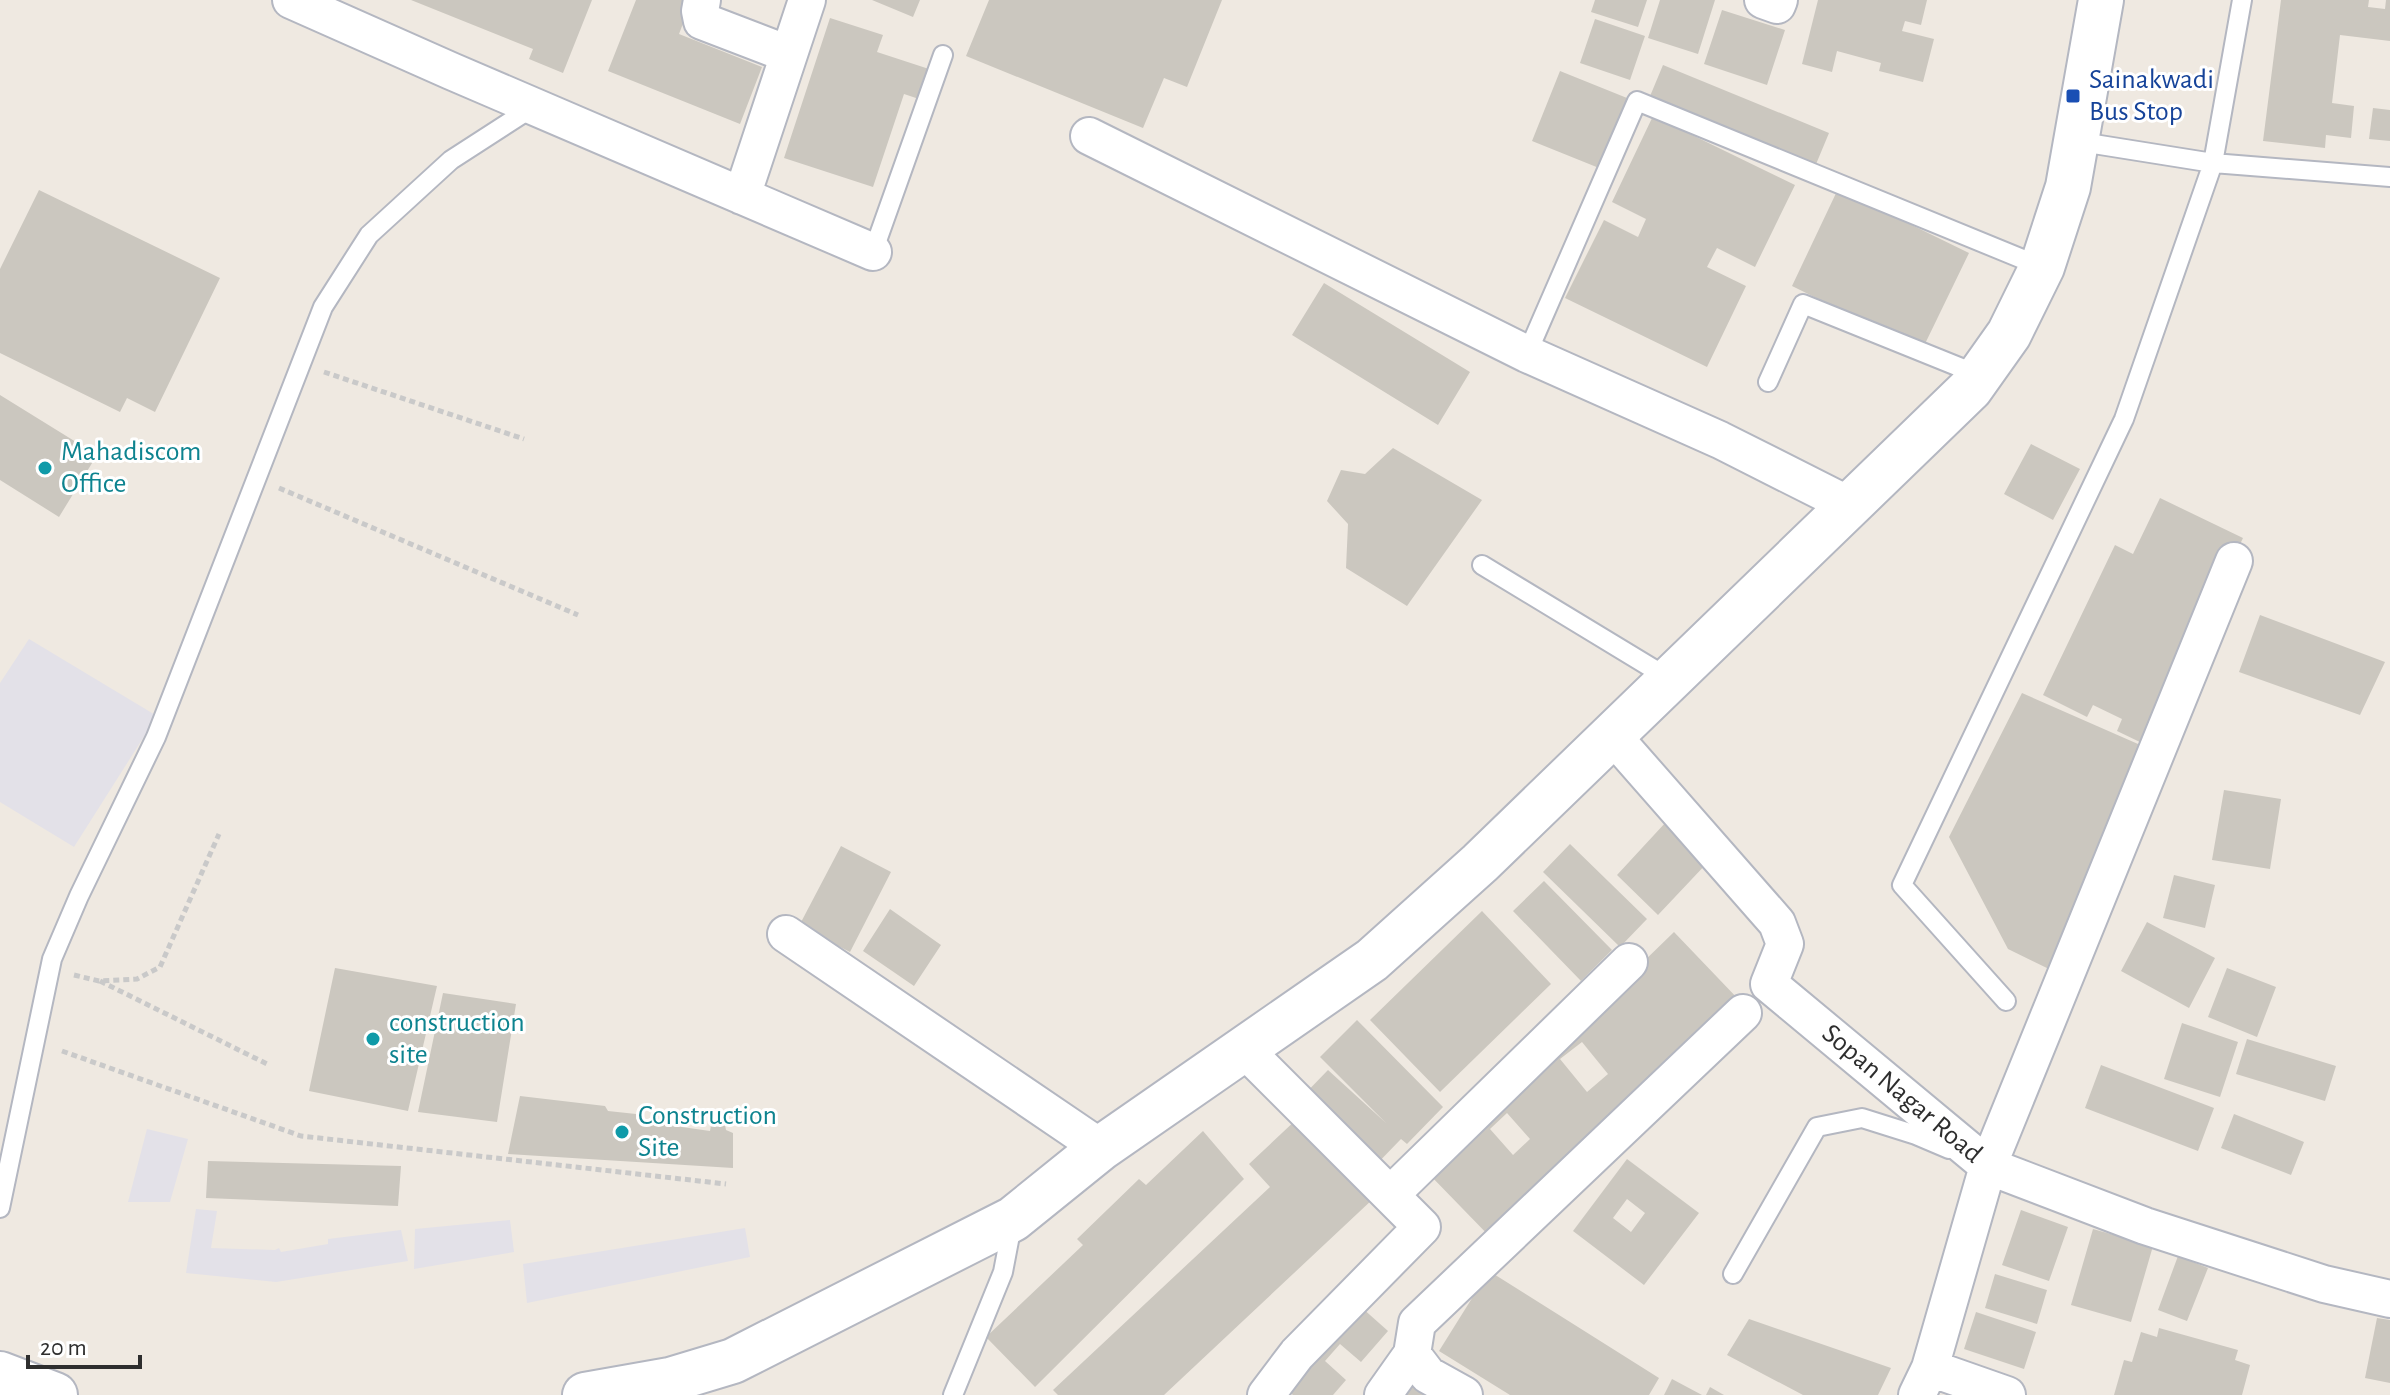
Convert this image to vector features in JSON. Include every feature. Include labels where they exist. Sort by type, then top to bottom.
[{"type":"street","points":[[702,0],[702,21],[788,54]]},
{"type":"street","points":[[742,196],[807,0]]},
{"type":"street","points":[[1763,0],[1777,5],[1779,0]]},
{"type":"street","points":[[585,1395],[670,1380],[733,1361],[1013,1219],[1101,1148],[1372,960],[1480,863],[1970,389],[2009,334],[2042,267],[2068,187],[2101,0]]},
{"type":"street","points":[[308,3],[533,107],[873,252]]},
{"type":"street","points":[[1089,136],[1527,354],[1720,440],[1849,505]]},
{"type":"street","points":[[2007,1395],[1924,1382],[1988,1166],[2234,561]]},
{"type":"street","name":"Sopan Nagar Road","points":[[1612,735],[1777,923],[1785,944],[1769,984],[1988,1166],[2145,1226],[2324,1284],[2390,1299]]},
{"type":"street","points":[[786,934],[1101,1148]]},
{"type":"street","points":[[1390,1195],[1629,962]]},
{"type":"street","points":[[1383,1395],[1412,1354],[1417,1323],[1743,1013]]},
{"type":"street","points":[[1244,1049],[1422,1227],[1297,1354],[1266,1395]]},
{"type":"street","points":[[1412,1354],[1428,1375],[1464,1395]]},
{"type":"street","points":[[0,1374],[50,1394]]},
{"type":"lane","points":[[2006,1001],[1902,885],[2124,419],[2213,163],[2242,0]]},
{"type":"lane","points":[[873,252],[943,55]]},
{"type":"lane","points":[[1527,354],[1637,101],[2042,267]]},
{"type":"lane","points":[[0,1208],[50,969],[79,896],[156,737],[323,307],[369,235],[451,160],[533,107]]},
{"type":"lane","points":[[2075,141],[2213,163],[2390,177]]},
{"type":"lane","points":[[1768,382],[1803,304],[1979,375]]},
{"type":"lane","points":[[1482,565],[1670,679]]},
{"type":"lane","points":[[1733,1274],[1817,1127],[1862,1118],[1916,1135],[1988,1166]]},
{"type":"lane","points":[[953,1395],[1003,1272],[1013,1219]]},
{"type":"path","points":[[301,364],[524,439]]},
{"type":"path","points":[[256,479],[578,615]]},
{"type":"path","points":[[99,981],[137,979],[160,967],[219,834]]},
{"type":"path","points":[[50,969],[99,981],[267,1064]]},
{"type":"path","points":[[34,1041],[301,1136],[726,1184]]},
{"type":"shaded area","points":[[29,639],[157,716],[74,847],[0,802],[0,683]]},
{"type":"shaded area","points":[[147,1129],[188,1139],[170,1202],[128,1202]]},
{"type":"shaded area","points":[[196,1209],[217,1211],[211,1248],[279,1248],[281,1252],[328,1244],[328,1239],[401,1230],[408,1261],[276,1282],[186,1273]]},
{"type":"shaded area","points":[[510,1220],[514,1252],[414,1269],[415,1229]]},
{"type":"shaded area","points":[[745,1228],[750,1257],[527,1303],[523,1264]]},
{"type":"building","points":[[411,0],[592,0],[563,73],[529,59],[533,49]]},
{"type":"building","points":[[636,0],[692,0],[679,34],[762,67],[740,124],[608,71]]},
{"type":"building","points":[[872,0],[920,0],[913,17]]},
{"type":"building","points":[[989,0],[1222,0],[1187,87],[1164,78],[1143,128],[966,56]]},
{"type":"building","points":[[1595,0],[1647,0],[1638,27],[1591,12]]},
{"type":"building","points":[[1660,0],[1715,0],[1698,54],[1648,38]]},
{"type":"building","points":[[1818,0],[1927,0],[1921,25],[1905,21],[1902,31],[1934,39],[1923,82],[1879,71],[1881,63],[1837,51],[1832,72],[1802,64]]},
{"type":"building","points":[[2281,0],[2369,0],[2368,7],[2385,9],[2386,0],[2390,0],[2390,41],[2340,35],[2332,103],[2354,106],[2351,138],[2326,135],[2325,148],[2263,141]]},
{"type":"building","points":[[1722,10],[1785,30],[1767,85],[1704,64]]},
{"type":"building","points":[[830,18],[883,35],[877,52],[929,69],[919,99],[904,94],[873,187],[784,158]]},
{"type":"building","points":[[1595,19],[1645,36],[1630,80],[1580,63]]},
{"type":"building","points":[[1663,65],[1829,133],[1814,169],[1648,101]]},
{"type":"building","points":[[1560,71],[1627,98],[1599,168],[1532,141]]},
{"type":"building","points":[[2373,108],[2390,110],[2390,141],[2369,139]]},
{"type":"building","points":[[1653,116],[1795,185],[1755,267],[1717,248],[1707,267],[1746,286],[1707,367],[1565,298],[1604,220],[1638,237],[1646,219],[1612,202]]},
{"type":"building","points":[[1838,189],[1969,253],[1922,350],[1792,286]]},
{"type":"building","points":[[39,190],[220,278],[155,412],[127,398],[120,412],[0,353],[0,269]]},
{"type":"building","points":[[1324,283],[1470,372],[1438,425],[1292,335]]},
{"type":"building","name":"Mahadiscom Office","points":[[0,395],[97,455],[59,517],[0,480]]},
{"type":"building","points":[[2031,444],[2080,469],[2053,520],[2004,494]]},
{"type":"building","points":[[1393,448],[1482,500],[1407,606],[1346,568],[1348,524],[1327,501],[1341,470],[1365,474]]},
{"type":"building","points":[[2160,498],[2243,538],[2144,744],[2117,731],[2122,719],[2093,705],[2087,717],[2043,695],[2115,545],[2133,554]]},
{"type":"building","points":[[2260,615],[2385,662],[2360,715],[2239,672]]},
{"type":"building","points":[[2022,693],[2154,751],[2051,970],[2008,949],[1949,837]]},
{"type":"building","points":[[2224,790],[2281,799],[2270,869],[2212,860]]},
{"type":"building","points":[[1666,822],[1708,862],[1658,915],[1617,875]]},
{"type":"building","points":[[1570,844],[1647,919],[1620,947],[1543,872]]},
{"type":"building","points":[[841,846],[891,872],[850,952],[799,926]]},
{"type":"building","points":[[2174,875],[2215,885],[2205,928],[2163,918]]},
{"type":"building","points":[[1544,881],[1612,950],[1581,981],[1513,911]]},
{"type":"building","points":[[890,909],[941,945],[914,986],[863,951]]},
{"type":"building","points":[[1482,911],[1551,984],[1440,1092],[1370,1020]]},
{"type":"building","points":[[2147,922],[2215,958],[2189,1008],[2121,971]]},
{"type":"building","points":[[1674,932],[1740,1001],[1495,1242],[1427,1172]],"holes":[[[1582,1042],[1608,1074],[1587,1092],[1560,1059]],[[1507,1113],[1530,1139],[1513,1155],[1490,1129]]]},
{"type":"building","name":"construction site","points":[[335,968],[437,986],[408,1111],[309,1091]]},
{"type":"building","points":[[2227,968],[2276,987],[2257,1037],[2208,1017]]},
{"type":"building","name":"Construction Site","points":[[443,993],[516,1004],[497,1122],[418,1112]]},
{"type":"building","points":[[1357,1020],[1443,1107],[1407,1144],[1401,1139],[1370,1171],[1297,1102],[1328,1070],[1386,1123],[1320,1057]]},
{"type":"building","points":[[2182,1023],[2238,1042],[2220,1097],[2164,1079]]},
{"type":"building","points":[[2247,1039],[2336,1066],[2325,1101],[2236,1074]]},
{"type":"building","points":[[2101,1065],[2214,1108],[2198,1151],[2085,1108]]},
{"type":"building","name":"Construction Site","points":[[520,1096],[605,1106],[608,1111],[636,1114],[636,1119],[665,1124],[667,1118],[674,1117],[675,1126],[710,1131],[711,1125],[725,1125],[726,1130],[733,1133],[733,1168],[508,1154]]},
{"type":"building","points":[[2234,1114],[2304,1142],[2291,1175],[2221,1148]]},
{"type":"building","points":[[1299,1117],[1374,1198],[1164,1395],[1058,1395],[1053,1390],[1270,1187],[1249,1164]]},
{"type":"building","points":[[1203,1131],[1244,1179],[1035,1387],[986,1337],[1083,1245],[1077,1239],[1139,1179],[1146,1185]]},
{"type":"building","points":[[1627,1159],[1699,1213],[1644,1285],[1573,1231]],"holes":[[[1627,1199],[1645,1213],[1631,1232],[1613,1218]]]},
{"type":"building","points":[[208,1161],[401,1166],[398,1206],[206,1198]]},
{"type":"building","points":[[2021,1210],[2068,1227],[2049,1281],[2002,1265]]},
{"type":"building","points":[[2093,1229],[2153,1246],[2131,1322],[2071,1305]]},
{"type":"building","points":[[2178,1256],[2208,1268],[2187,1321],[2158,1310]]},
{"type":"building","points":[[1489,1271],[1659,1378],[1649,1395],[1510,1395],[1439,1351]]},
{"type":"building","points":[[1995,1274],[2047,1290],[2037,1324],[1985,1308]]},
{"type":"building","points":[[1361,1307],[1388,1331],[1361,1362],[1340,1344],[1325,1361],[1346,1380],[1333,1395],[1293,1395],[1288,1391]]},
{"type":"building","points":[[1976,1312],[2036,1332],[2024,1369],[1964,1349]]},
{"type":"building","points":[[2377,1318],[2390,1320],[2390,1383],[2365,1378]]},
{"type":"building","points":[[1749,1319],[1891,1368],[1878,1395],[1803,1395],[1727,1355]]},
{"type":"building","points":[[2159,1328],[2238,1350],[2235,1360],[2250,1365],[2242,1395],[2114,1395],[2124,1360],[2132,1362],[2141,1332],[2157,1337]]},
{"type":"building","points":[[1415,1375],[1436,1395],[1403,1395]]},
{"type":"building","points":[[1672,1379],[1702,1395],[1664,1395]]},
{"type":"building","points":[[1710,1387],[1724,1395],[1706,1395]]},
{"type":"place","name":"Sainakwadi Bus Stop","points":[[2073,96]]},
{"type":"place","name":"Mahadiscom Office","points":[[45,468]]},
{"type":"place","name":"construction site","points":[[373,1039]]},
{"type":"place","name":"Construction Site","points":[[622,1132]]}]
